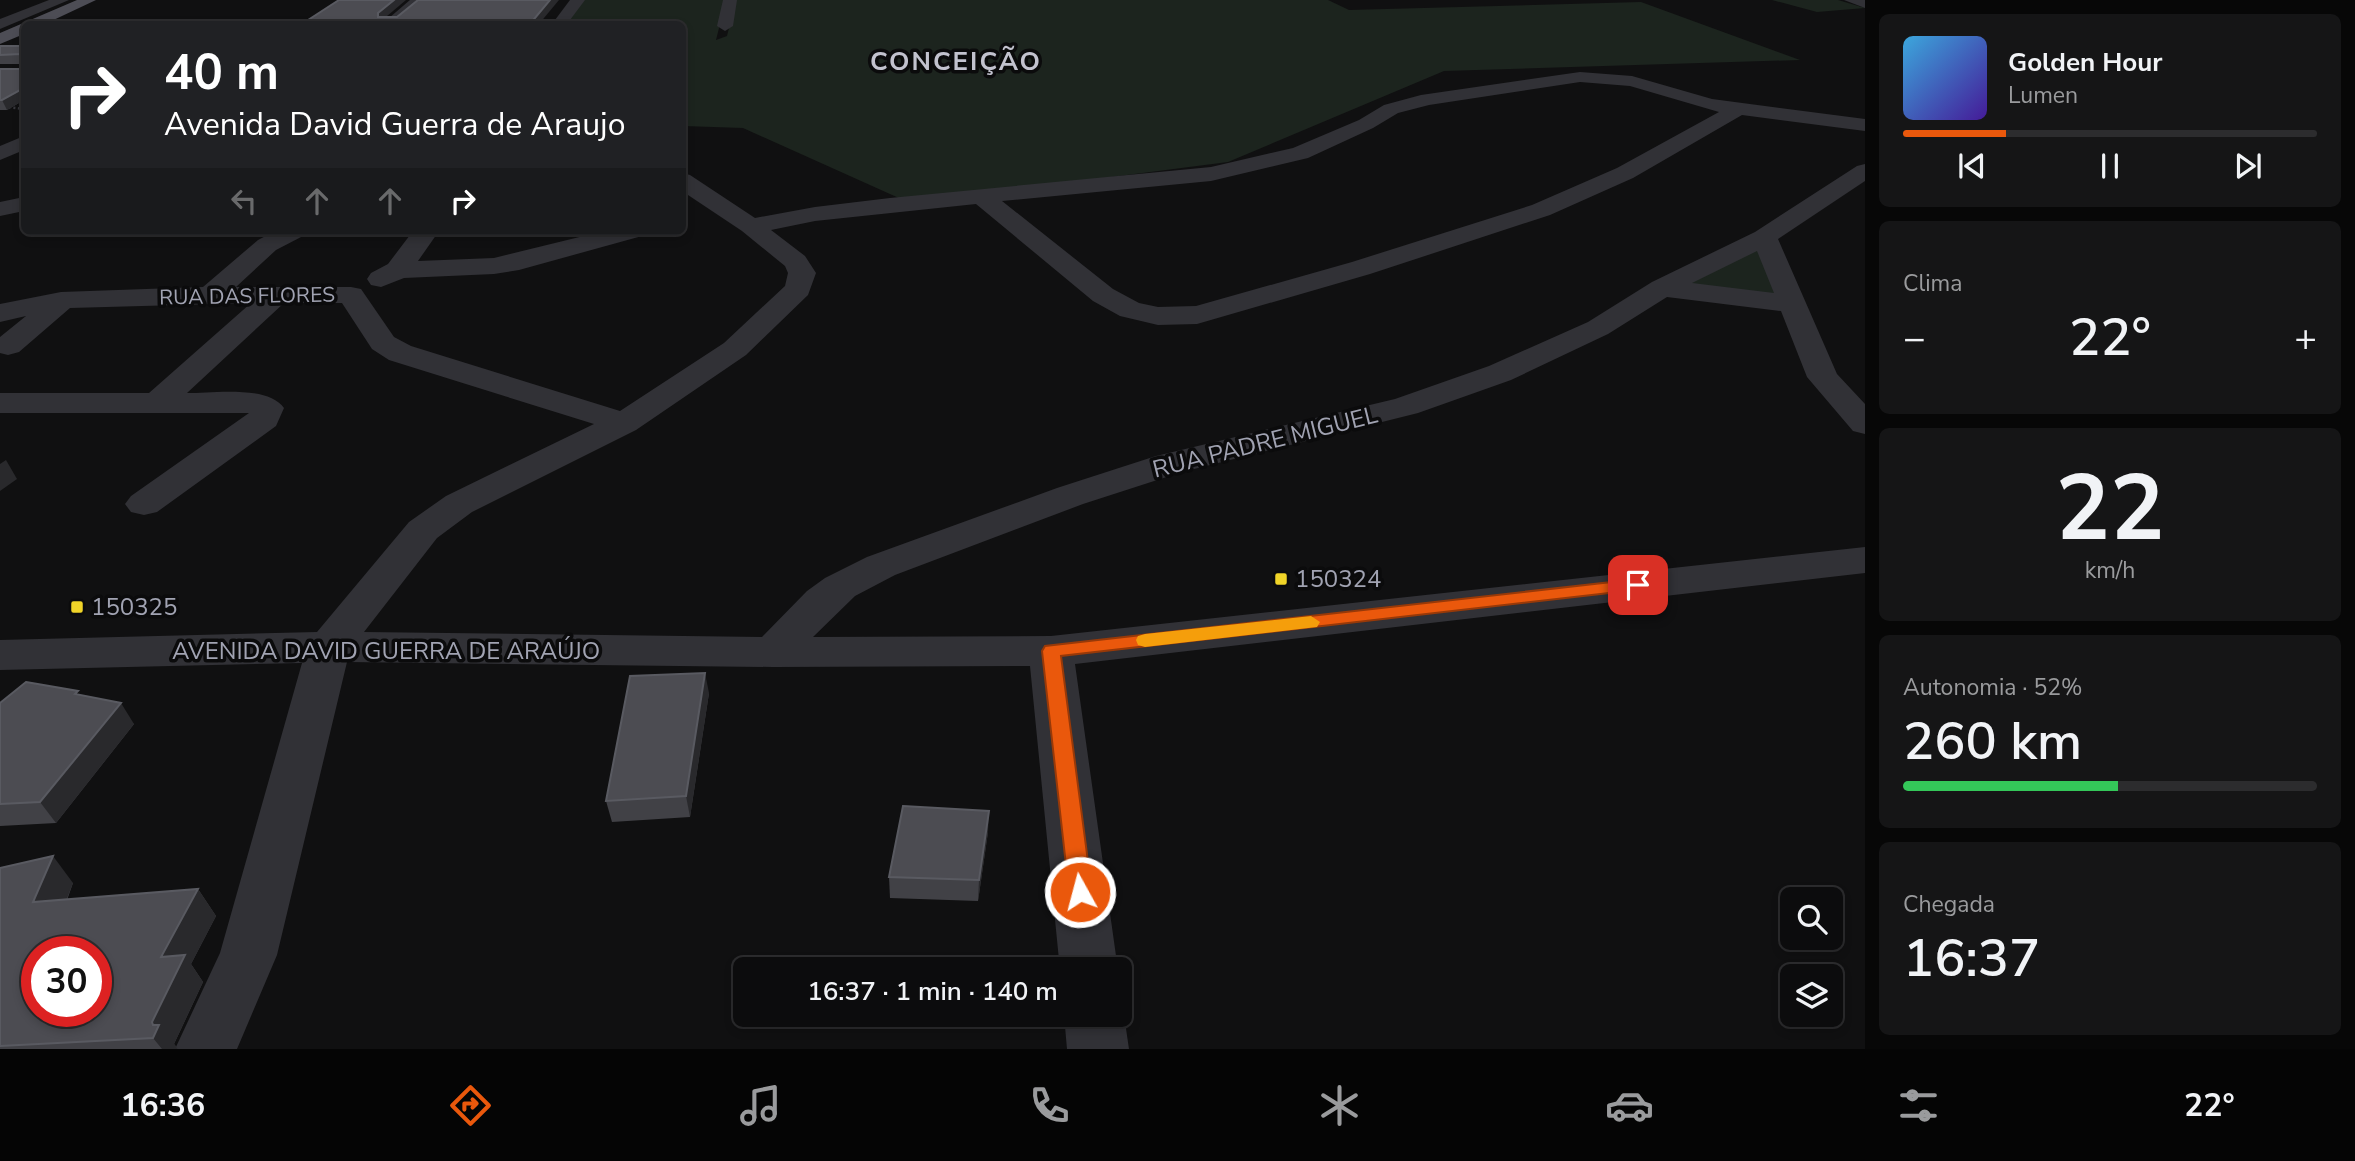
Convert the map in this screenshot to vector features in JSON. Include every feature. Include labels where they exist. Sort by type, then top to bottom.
[{"type":"main road","points":[[40,21],[89,0]]},
{"type":"main road","points":[[0,39],[21,29]]},
{"type":"street","points":[[0,24],[62,0]]},
{"type":"street","points":[[393,21],[419,0]]},
{"type":"street","points":[[561,21],[578,0]]},
{"type":"street","points":[[725,26],[730,0]]},
{"type":"street","points":[[1851,0],[1865,4]]},
{"type":"street","points":[[751,226],[815,214],[1211,174],[1300,153],[1366,124],[1391,109],[1441,97],[1550,80],[1624,80],[1710,105],[1862,124]]},
{"type":"street","points":[[994,196],[1132,292],[1162,303],[1200,302],[1521,203],[1604,167],[1710,105]]},
{"type":"street","points":[[994,196],[1103,295],[1130,310],[1158,316],[1197,315],[1374,264],[1541,210],[1625,173],[1738,109]]},
{"type":"street","points":[[0,154],[21,144]]},
{"type":"street","name":"RUA PADRE MIGUEL","points":[[773,652],[822,601],[840,587],[881,566],[1070,496],[1169,464],[1406,406],[1500,373],[1598,328],[1662,288],[1764,237],[1865,172]]},
{"type":"street","points":[[0,191],[21,189]]},
{"type":"street","points":[[206,1049],[248,955],[329,647],[423,530],[459,504],[624,423],[735,349],[798,289],[802,273],[796,261],[751,226],[698,199]]},
{"type":"street","points":[[0,209],[21,205]]},
{"type":"street","points":[[210,295],[267,245],[287,235]]},
{"type":"street","points":[[398,270],[423,235]]},
{"type":"street","points":[[351,295],[398,270],[494,266],[519,262],[618,235]]},
{"type":"street","points":[[1764,237],[1823,377],[1865,424]]},
{"type":"street","points":[[1662,288],[1791,304]]},
{"type":"street","name":"RUA DAS FLORES","points":[[0,313],[61,300],[210,295],[351,295],[383,342],[400,353],[624,423]]},
{"type":"street","points":[[158,401],[277,295]]},
{"type":"street","points":[[8,346],[61,300]]},
{"type":"street","points":[[0,404],[256,402],[267,408],[264,419],[144,504]]},
{"type":"street","name":"AVENIDA DAVID GUERRA DE ARAÚJO","points":[[0,655],[329,647],[773,652],[1051,651],[1865,560]]},
{"type":"street","points":[[1051,651],[1087,957]]},
{"type":"street","points":[[1095,1027],[1098,1049]]},
{"type":"path","points":[[0,106],[21,109]]},
{"type":"shaded area","points":[[575,0],[726,0],[716,40],[727,36],[736,0],[1328,0],[1349,10],[1641,2],[1800,60],[1444,71],[1228,162],[910,203],[743,128],[686,126],[686,21],[557,21]]},
{"type":"shaded area","points":[[1772,0],[1838,0],[1865,8],[1817,12]]},
{"type":"shaded area","points":[[1758,239],[1805,313],[1672,287]]},
{"type":"building","points":[[339,0],[394,0],[378,13],[378,17],[397,17],[418,0],[550,0],[532,21],[307,21]]},
{"type":"building","points":[[0,46],[21,46],[21,56],[0,55]]},
{"type":"building","points":[[0,69],[20,69],[21,90],[0,100]]},
{"type":"building","points":[[705,673],[686,796],[606,801],[630,676]]},
{"type":"building","points":[[26,682],[78,691],[75,694],[121,703],[40,802],[0,804],[0,703]]},
{"type":"building","points":[[903,806],[989,811],[979,880],[889,877]]},
{"type":"building","points":[[53,856],[33,902],[198,889],[161,957],[185,955],[152,1022],[153,1025],[159,1025],[153,1038],[0,1046],[0,868]]},
{"type":"slow traffic","points":[[1145,640],[1311,622]]},
{"type":"place","name":"150324","points":[[1281,579]]},
{"type":"place","name":"150325","points":[[77,607]]},
{"type":"district","name":"CONCEIÇÃO","points":[[956,61]]},
{"type":"route","points":[[1080,892],[1051,651],[1638,585]]}]
